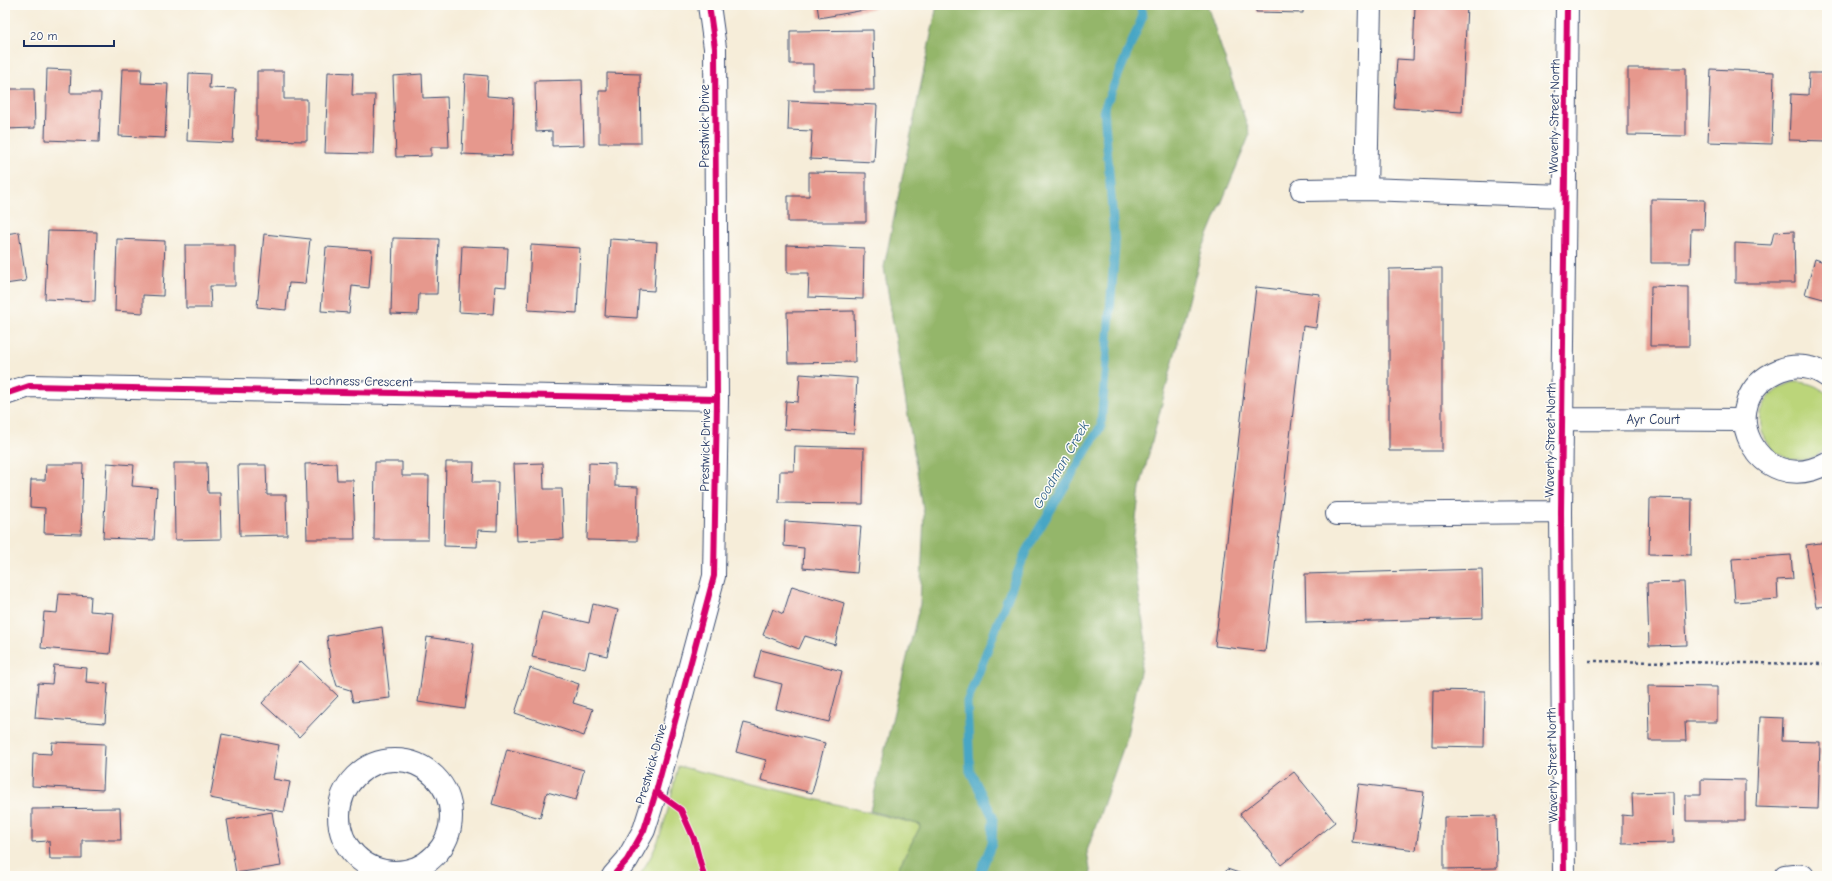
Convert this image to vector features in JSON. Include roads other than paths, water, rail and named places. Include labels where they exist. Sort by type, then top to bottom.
[{"type":"street","name":"Prestwick Drive","points":[[614,876],[627,860],[644,830],[656,792],[714,576],[717,399],[715,48],[710,5]]},
{"type":"street","points":[[1366,189],[1370,5]]},
{"type":"street","name":"Waverly Street North","points":[[1564,876],[1561,512],[1567,5]]},
{"type":"street","points":[[1302,190],[1366,189],[1564,196]]},
{"type":"street","points":[[1827,376],[1821,372],[1804,366],[1786,367],[1769,374],[1755,386],[1747,402],[1744,420],[1747,437],[1755,452],[1768,464],[1783,471],[1800,473],[1817,469],[1827,464]]},
{"type":"street","name":"Lochness Crescent","points":[[5,394],[29,386],[717,399]]},
{"type":"street","name":"Ayr Court","points":[[1562,418],[1744,420]]},
{"type":"street","points":[[1337,514],[1561,512]]},
{"type":"street","points":[[401,760],[417,764],[434,776],[445,791],[451,813],[449,832],[431,870],[393,872],[374,868],[357,858],[345,843],[338,818],[341,799],[355,776],[371,765],[381,762],[401,760]]},
{"type":"street","points":[[1785,876],[1803,876]]},
{"type":"waterway","name":"Goodman Creek","points":[[979,876],[992,843],[993,817],[970,771],[967,702],[1026,551],[1101,426],[1115,247],[1104,109],[1142,18],[1141,5]]}]
